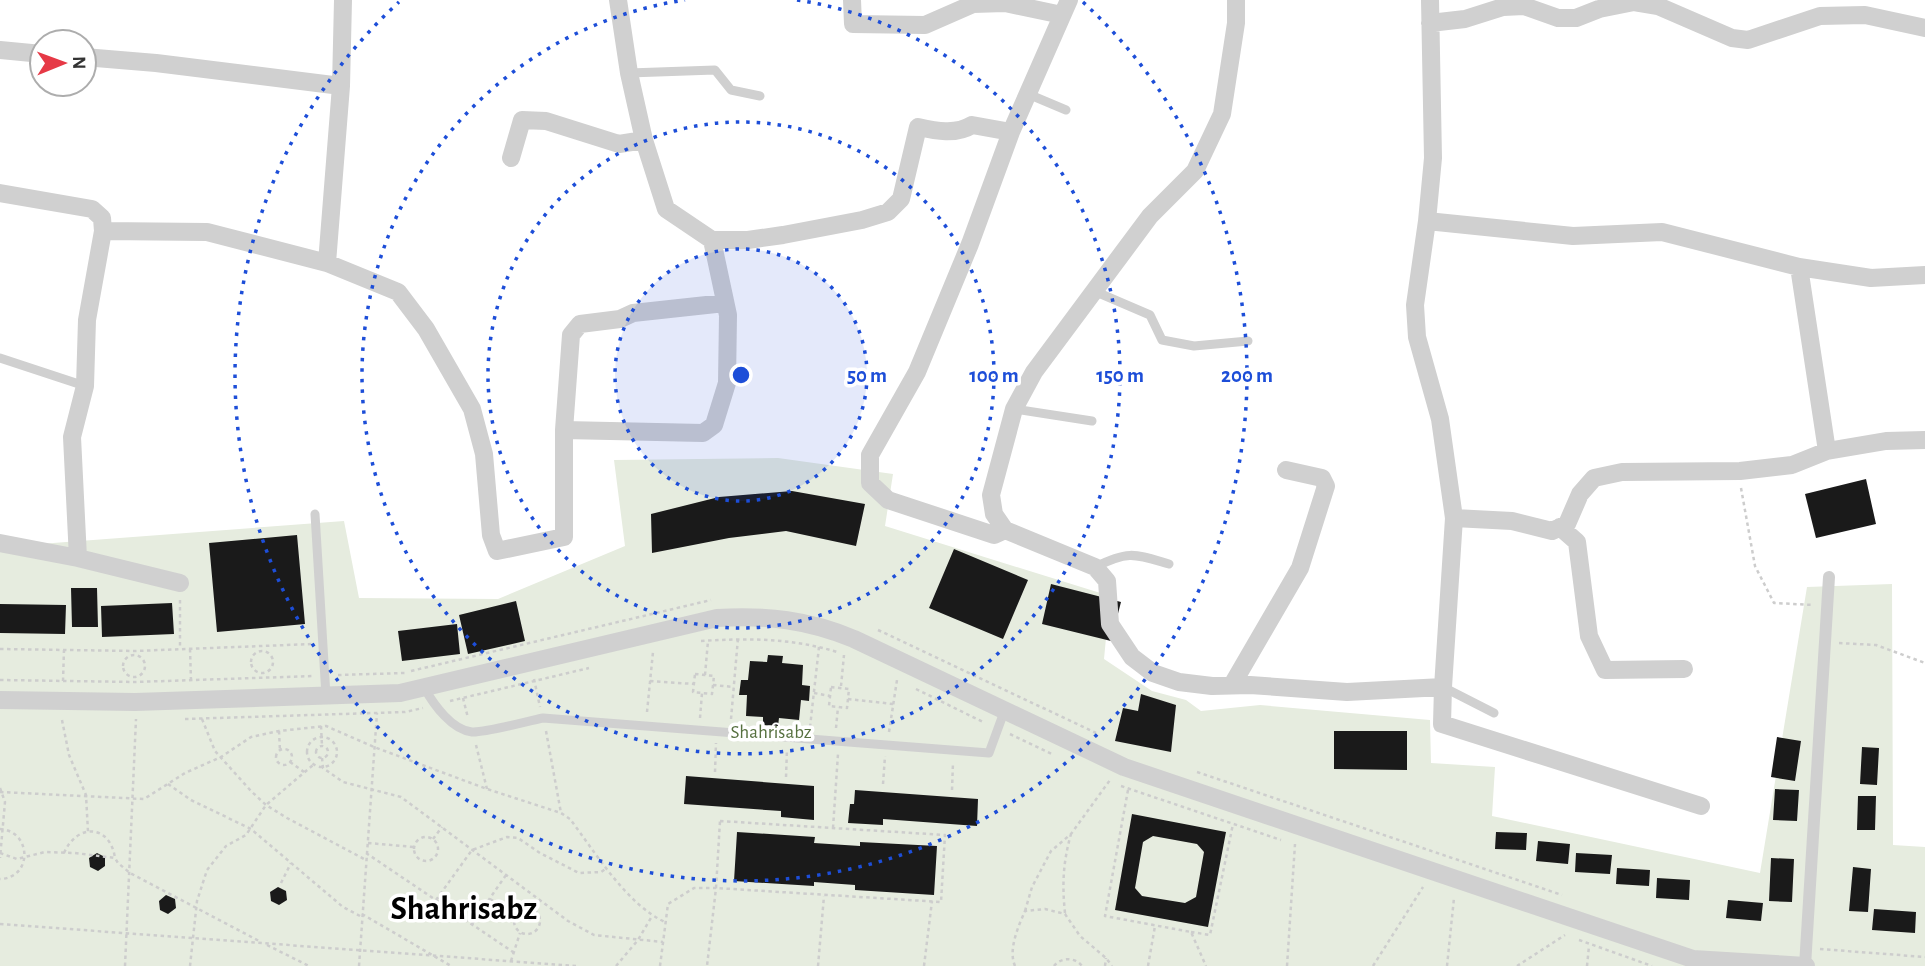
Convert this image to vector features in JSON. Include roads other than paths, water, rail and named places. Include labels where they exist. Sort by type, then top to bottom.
[{"type":"street","points":[[327,263],[341,86],[343,0]]},
{"type":"street","points":[[618,0],[629,73],[644,140],[666,209],[712,240],[748,240],[783,235],[862,220],[888,212],[901,199],[918,127],[939,131],[964,130],[972,125],[1011,132]]},
{"type":"street","points":[[852,0],[853,24],[926,25],[973,4],[1005,3],[1065,8],[1011,132],[970,244],[917,372],[870,455],[870,483],[888,500],[994,535],[1005,530]]},
{"type":"street","points":[[1236,0],[1236,23],[1222,114],[1195,171],[1150,216],[1034,372],[1014,409],[991,495],[994,514],[1005,530],[1095,566],[1107,581],[1110,624],[1132,657],[1153,673],[1179,682],[1348,692],[1443,687]]},
{"type":"street","points":[[1430,0],[1433,158],[1415,305],[1417,337],[1440,419],[1454,518],[1442,724],[1701,806]]},
{"type":"street","points":[[1430,23],[1465,19],[1503,7],[1524,6],[1558,18],[1576,18],[1599,9],[1634,2],[1658,5],[1732,38],[1748,40],[1820,16],[1865,8],[1925,28]]},
{"type":"street","points":[[0,50],[28,53]]},
{"type":"street","points":[[98,58],[341,86]]},
{"type":"street","points":[[511,158],[522,120],[546,121],[619,144],[644,140]]},
{"type":"street","points":[[0,193],[92,209],[102,218],[103,231],[87,320],[85,386],[72,438],[78,558]]},
{"type":"street","points":[[1427,221],[1573,236],[1662,232],[1799,267],[1871,278],[1925,275]]},
{"type":"street","points":[[103,231],[207,232],[327,263],[398,292],[426,329],[472,410],[484,454],[491,535],[497,551],[564,537],[564,430],[570,335],[580,324],[620,320],[633,313],[725,303]]},
{"type":"street","points":[[564,430],[703,433],[714,425],[727,383],[728,315],[712,240]]},
{"type":"street","points":[[1799,267],[1827,451]]},
{"type":"street","points":[[1454,518],[1512,521],[1552,531],[1567,524],[1580,494],[1594,478],[1622,472],[1741,471],[1792,465],[1827,451],[1886,441],[1925,440]]},
{"type":"street","points":[[1232,685],[1300,568],[1326,486],[1322,478],[1286,470]]},
{"type":"street","points":[[1560,527],[1577,542],[1589,636],[1605,670],[1684,668]]},
{"type":"street","points":[[0,543],[78,558],[180,583]]},
{"type":"street","points":[[0,699],[135,702],[400,693],[717,618],[752,616],[786,619],[827,628],[1001,720],[1132,770],[1693,960],[1806,966],[1829,577]]},
{"type":"lane","points":[[629,73],[715,70],[731,90],[760,96]]},
{"type":"lane","points":[[1028,94],[1066,110]]},
{"type":"lane","points":[[1094,291],[1150,315],[1162,340],[1194,346],[1248,341]]},
{"type":"lane","points":[[0,358],[85,386]]},
{"type":"lane","points":[[1014,409],[1092,421]]},
{"type":"lane","points":[[315,514],[326,696]]},
{"type":"lane","points":[[1095,566],[1134,553],[1169,564]]},
{"type":"lane","points":[[1443,687],[1494,713]]},
{"type":"lane","points":[[425,689],[434,705],[458,727],[472,732],[543,718],[989,753],[1001,720]]},
{"type":"district","name":"Shahrisabz","points":[[464,907]]}]
